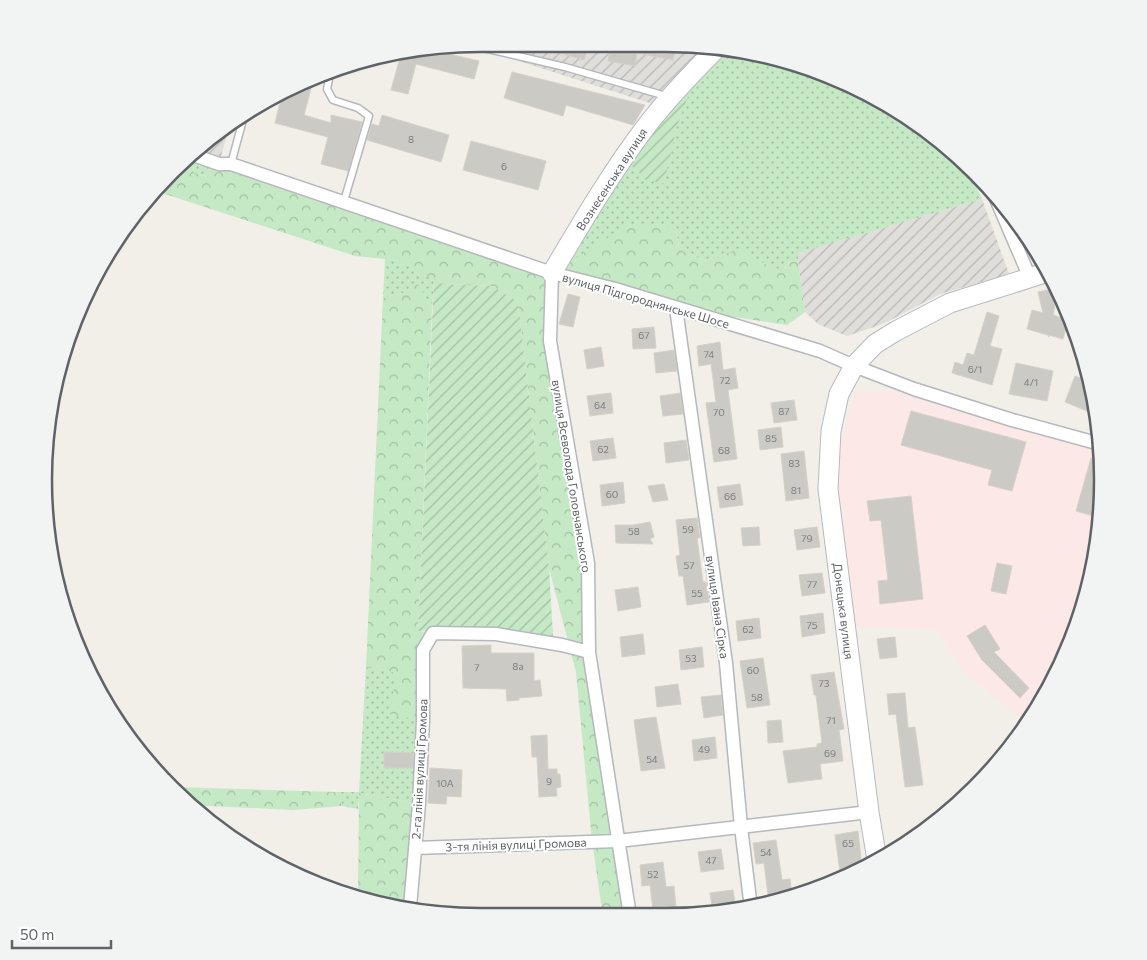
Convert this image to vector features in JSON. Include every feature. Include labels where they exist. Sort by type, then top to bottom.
[{"type":"street","name":"Вознесенська вулиця","points":[[552,273],[621,160],[670,97],[711,55]]},
{"type":"street","name":"вулиця Підгороднянське Шосе","points":[[200,157],[219,164],[231,164],[344,201],[552,273],[615,289],[820,351],[914,389],[1003,417],[1093,442]]},
{"type":"street","points":[[1004,218],[1030,278]]},
{"type":"street","name":"вулиця Всеволода Головчанського","points":[[552,273],[550,341],[588,562],[589,652],[629,908]]},
{"type":"street","name":"Донецька вулиця","points":[[876,853],[828,489],[831,431],[840,394],[854,366],[875,344],[922,316],[950,303],[1041,274]]},
{"type":"street","name":"вулиця Івана Сірка","points":[[676,308],[726,663],[741,827],[750,899]]},
{"type":"street","name":"2-га лінія вулиці Громова","points":[[410,901],[422,749],[423,650],[433,633],[496,634],[562,645],[589,652]]},
{"type":"street","name":"3-тя лінія вулиці Громова","points":[[415,848],[618,841],[870,812]]},
{"type":"lane","points":[[501,52],[566,67],[670,97]]},
{"type":"lane","points":[[329,80],[327,89],[333,100],[358,108],[369,116],[344,201]]},
{"type":"lane","points":[[231,164],[241,125]]},
{"type":"shaded area","points":[[498,52],[667,52],[711,55],[662,107],[519,61]]},
{"type":"shaded area","points":[[226,136],[219,164],[200,157]]},
{"type":"shaded area","points":[[982,199],[1009,274],[940,294],[883,324],[847,336],[818,324],[805,312],[798,253]]},
{"type":"shaded area","points":[[914,389],[1093,442],[1094,508],[1091,536],[1080,591],[1062,644],[1037,694],[1021,719],[963,670],[937,630],[846,626],[828,489],[855,393]]},
{"type":"green space","points":[[717,55],[778,67],[804,75],[831,85],[881,110],[905,125],[949,159],[975,185],[982,199],[798,253],[798,262],[790,261],[781,273],[739,250],[705,261],[679,249],[676,227],[552,273],[594,203]]},
{"type":"green space","points":[[700,65],[677,126],[664,183],[647,181],[630,164]]},
{"type":"green space","points":[[200,157],[219,164],[208,177],[186,170]]},
{"type":"green space","points":[[219,164],[552,273],[630,224],[676,227],[679,249],[705,261],[739,249],[781,273],[791,261],[798,262],[805,312],[787,325],[676,308],[553,273],[550,341],[588,563],[589,652],[629,908],[602,908],[592,841],[576,672],[549,568],[518,302],[492,286],[443,284],[395,260],[355,256],[163,193],[186,170],[208,177]]},
{"type":"green space","points":[[385,259],[395,260],[434,279],[432,309],[417,283],[403,293],[383,298]]},
{"type":"green space","points":[[434,279],[443,284],[492,286],[518,302],[549,568],[553,636],[418,631]]},
{"type":"green space","points":[[417,282],[432,309],[418,631],[433,633],[423,650],[423,721],[390,714],[396,673],[366,667],[383,298],[403,293]]},
{"type":"green space","points":[[366,667],[397,673],[423,721],[419,804],[359,793],[358,809],[342,806],[336,792],[359,792]]},
{"type":"green space","points":[[184,787],[336,792],[342,806],[293,810],[204,806]]},
{"type":"green space","points":[[359,793],[419,804],[410,901],[358,890]]},
{"type":"building","points":[[557,52],[587,52],[584,60]]},
{"type":"building","points":[[610,52],[675,52],[673,60],[637,53],[635,66],[608,61]]},
{"type":"building","points":[[447,54],[479,61],[474,79],[416,64],[408,94],[391,90],[399,61]]},
{"type":"building","points":[[512,72],[645,105],[633,125],[566,105],[563,116],[504,98]]},
{"type":"building","points":[[311,87],[304,115],[331,123],[331,115],[362,122],[348,171],[321,164],[328,137],[275,123],[280,103]]},
{"type":"building","points":[[382,115],[449,135],[441,162],[367,140],[372,124],[379,126]]},
{"type":"building","points":[[471,141],[546,161],[538,190],[463,170]]},
{"type":"building","points":[[1049,290],[1056,302],[1053,315],[1063,318],[1066,327],[1063,339],[1049,335],[1049,337],[1048,335],[1027,329],[1032,310],[1043,313],[1038,292]]},
{"type":"building","points":[[568,294],[580,297],[573,327],[559,324]]},
{"type":"building","points":[[987,312],[999,316],[990,346],[1002,349],[992,385],[952,373],[955,362],[963,365],[967,353],[974,355]]},
{"type":"building","points":[[654,327],[656,348],[633,349],[632,329]]},
{"type":"building","points":[[720,342],[723,370],[735,368],[738,388],[728,390],[737,459],[714,462],[706,403],[716,402],[711,364],[699,366],[697,346]]},
{"type":"building","points":[[601,347],[604,366],[587,369],[584,350]]},
{"type":"building","points":[[674,350],[677,371],[656,373],[654,353]]},
{"type":"building","points":[[1016,363],[1053,371],[1047,401],[1009,394]]},
{"type":"building","points":[[1075,376],[1082,379],[1089,412],[1065,402]]},
{"type":"building","points":[[611,393],[613,413],[590,416],[587,396]]},
{"type":"building","points":[[680,393],[683,414],[663,416],[660,396]]},
{"type":"building","points":[[794,400],[797,420],[774,423],[771,403]]},
{"type":"building","points":[[911,411],[1026,442],[1012,491],[988,485],[992,470],[901,445]]},
{"type":"building","points":[[781,427],[783,447],[760,450],[758,430]]},
{"type":"building","points":[[613,438],[616,458],[593,461],[590,441]]},
{"type":"building","points":[[686,440],[689,460],[666,463],[664,443]]},
{"type":"building","points":[[804,451],[809,498],[786,501],[781,454]]},
{"type":"building","points":[[1091,458],[1094,459],[1093,516],[1076,511]]},
{"type":"building","points":[[623,482],[625,503],[602,506],[600,485]]},
{"type":"building","points":[[664,484],[668,500],[653,502],[648,486]]},
{"type":"building","points":[[740,484],[743,505],[720,508],[717,487]]},
{"type":"building","points":[[911,496],[923,599],[880,604],[878,581],[888,580],[881,520],[870,521],[867,501]]},
{"type":"building","points":[[697,518],[700,538],[697,538],[703,582],[706,582],[709,602],[687,605],[683,576],[679,576],[676,556],[680,555],[676,520]]},
{"type":"building","points":[[650,522],[654,537],[650,539],[653,544],[616,543],[615,525],[633,525]]},
{"type":"building","points":[[759,527],[760,545],[743,546],[741,528]]},
{"type":"building","points":[[817,527],[820,547],[797,550],[794,530]]},
{"type":"building","points":[[997,563],[1012,566],[1006,594],[991,591]]},
{"type":"building","points":[[822,573],[825,593],[802,596],[799,575]]},
{"type":"building","points":[[638,587],[641,607],[618,611],[615,590]]},
{"type":"building","points":[[823,613],[825,633],[802,637],[800,616]]},
{"type":"building","points":[[759,618],[761,638],[738,641],[736,621]]},
{"type":"building","points":[[985,625],[1000,649],[994,652],[1029,688],[1020,698],[982,660],[967,636]]},
{"type":"building","points":[[643,634],[645,654],[622,657],[620,637]]},
{"type":"building","points":[[895,637],[897,657],[880,659],[877,639]]},
{"type":"building","points":[[491,645],[491,653],[534,653],[534,681],[540,680],[542,696],[507,701],[506,689],[463,688],[462,646]]},
{"type":"building","points":[[702,647],[704,667],[681,670],[679,650]]},
{"type":"building","points":[[763,658],[770,705],[747,708],[740,661]]},
{"type":"building","points":[[834,672],[844,729],[839,730],[843,761],[820,764],[822,779],[788,783],[783,751],[817,747],[817,744],[822,743],[816,695],[814,695],[811,675]]},
{"type":"building","points":[[678,684],[681,704],[657,707],[655,687]]},
{"type":"building","points":[[905,693],[908,728],[915,727],[923,785],[905,787],[896,714],[889,715],[887,694]]},
{"type":"building","points":[[721,695],[723,715],[704,718],[701,697]]},
{"type":"building","points":[[656,717],[665,768],[641,771],[634,720]]},
{"type":"building","points":[[781,720],[783,742],[768,743],[767,721]]},
{"type":"building","points":[[547,735],[548,769],[557,769],[557,774],[560,774],[561,787],[556,788],[557,796],[539,797],[537,757],[532,757],[531,736]]},
{"type":"building","points":[[715,737],[717,758],[694,761],[692,740]]},
{"type":"building","points":[[384,752],[413,753],[413,768],[384,768]]},
{"type":"building","points":[[430,768],[462,770],[461,797],[447,796],[446,804],[428,803]]},
{"type":"building","points":[[858,831],[861,860],[840,871],[835,835]]},
{"type":"building","points":[[776,840],[782,880],[790,879],[791,889],[768,895],[764,863],[756,864],[753,843]]},
{"type":"building","points":[[721,849],[724,869],[701,872],[698,852]]},
{"type":"building","points":[[663,862],[666,887],[674,886],[676,907],[653,908],[650,885],[642,886],[640,865]]},
{"type":"building","points":[[733,890],[735,902],[712,905],[710,893]]}]
